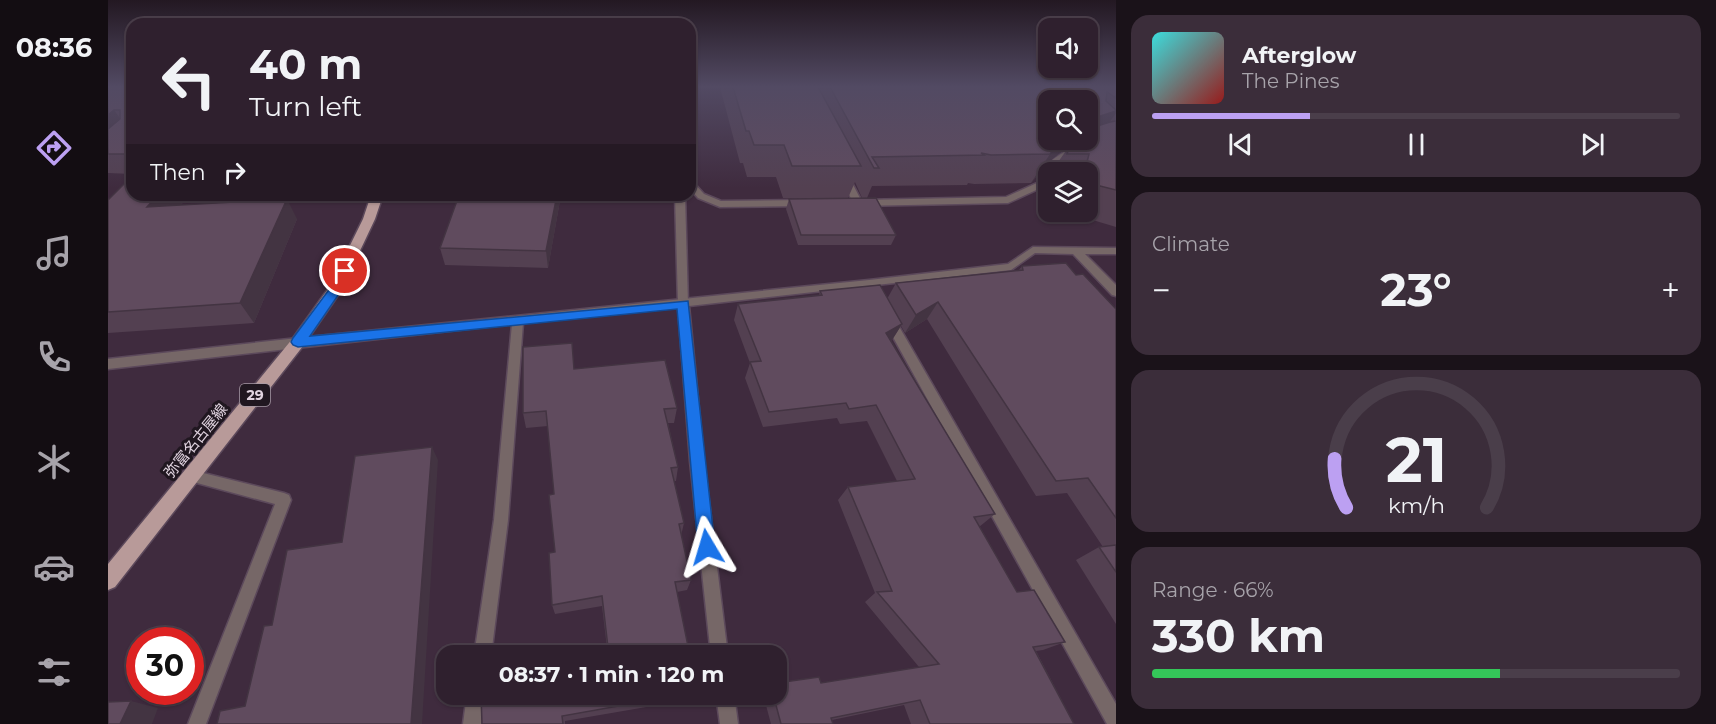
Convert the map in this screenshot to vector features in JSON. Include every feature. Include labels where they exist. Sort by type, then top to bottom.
[{"type":"main road","name":"弥富名古屋線","points":[[108,580],[298,342],[336,288],[369,219],[375,201]]},
{"type":"street","points":[[1055,162],[1073,150]]},
{"type":"street","points":[[842,171],[858,203]]},
{"type":"street","points":[[846,203],[1008,200],[1038,186]]},
{"type":"street","points":[[696,191],[701,196],[720,204],[812,203]]},
{"type":"street","points":[[680,201],[683,304],[697,461],[719,645]]},
{"type":"street","points":[[108,364],[518,319],[683,304],[875,295],[1011,267],[1033,250],[1116,251]]},
{"type":"street","points":[[1076,251],[1116,292]]},
{"type":"street","points":[[875,295],[1116,722]]},
{"type":"street","points":[[484,645],[501,520],[518,319]]},
{"type":"street","points":[[191,476],[285,500],[197,724]]},
{"type":"street","points":[[472,724],[475,705]]},
{"type":"street","points":[[726,705],[729,724]]},
{"type":"building","points":[[118,121],[126,121],[126,154],[108,154],[108,129]]},
{"type":"building","points":[[743,121],[836,121],[861,166],[792,166],[784,145],[754,145],[749,131],[746,131]]},
{"type":"building","points":[[848,121],[1038,121],[1038,150],[1054,150],[1050,154],[991,155],[981,153],[984,155],[872,157],[879,168],[874,168]]},
{"type":"building","points":[[1116,121],[1116,190],[1098,186],[1098,162],[1087,162],[1089,154],[1067,154],[1068,150],[1098,150],[1098,126]]},
{"type":"building","points":[[126,182],[126,201],[152,201],[147,207],[286,201],[240,303],[108,312],[108,200]]},
{"type":"building","points":[[876,198],[896,235],[801,235],[789,199]]},
{"type":"building","points":[[457,201],[556,201],[546,251],[440,248]]},
{"type":"building","points":[[1066,263],[1076,275],[1083,274],[1116,309],[1116,518],[1088,478],[1056,481],[938,302],[916,315],[896,283],[1023,270],[1022,266]]},
{"type":"building","points":[[880,285],[902,324],[886,333],[995,514],[974,517],[1017,592],[1034,590],[1065,642],[1033,647],[1074,724],[930,724],[920,700],[831,718],[833,724],[781,724],[776,705],[787,705],[787,682],[819,677],[821,683],[939,664],[877,592],[892,591],[848,487],[915,479],[876,405],[849,409],[846,403],[769,412],[750,362],[761,361],[738,304],[822,295],[820,291]]},
{"type":"building","points":[[572,343],[574,369],[665,360],[677,408],[664,409],[678,467],[671,468],[684,523],[679,524],[691,580],[675,582],[688,645],[608,645],[602,596],[552,605],[549,553],[555,552],[549,495],[554,494],[546,411],[523,413],[523,347]]},
{"type":"building","points":[[432,447],[411,724],[217,724],[220,711],[245,706],[264,626],[272,625],[287,550],[342,542],[355,456]]},
{"type":"building","points":[[1116,545],[1116,572],[1099,547]]},
{"type":"building","points":[[126,701],[126,705],[129,705],[120,724],[108,724],[108,702]]},
{"type":"building","points":[[481,705],[624,705],[562,716],[563,724],[482,724]]},
{"type":"route","points":[[345,271],[336,288],[298,342],[683,304],[707,547]]}]
